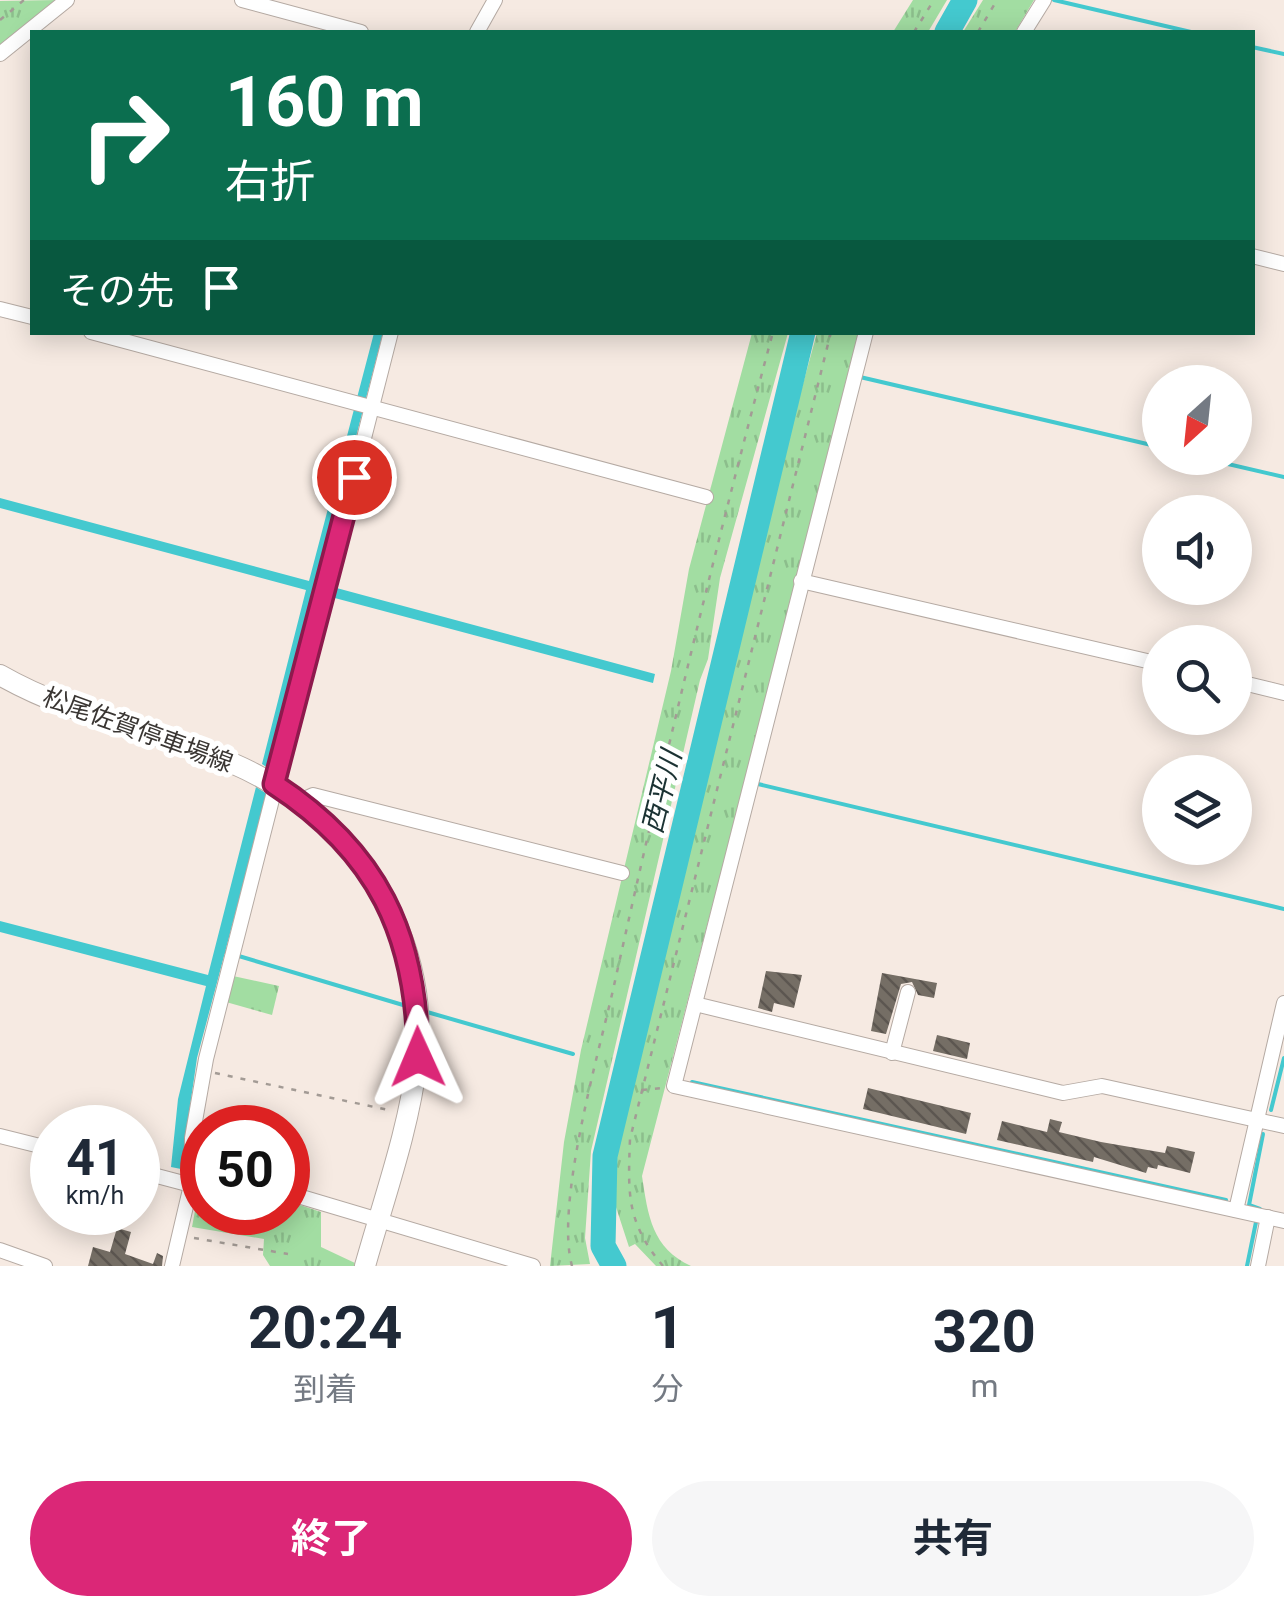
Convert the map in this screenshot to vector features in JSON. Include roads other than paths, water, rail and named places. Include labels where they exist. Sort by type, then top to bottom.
[{"type":"main road","name":"松尾佐賀停車場線","points":[[0,675],[59,704],[203,752],[274,784],[300,801],[353,850],[381,890],[401,933],[417,1006],[418,1057],[408,1114],[366,1266]]},
{"type":"street","points":[[0,54],[67,0]]},
{"type":"street","points":[[242,0],[354,30]]},
{"type":"street","points":[[478,30],[495,0]]},
{"type":"street","points":[[1025,30],[1044,0]]},
{"type":"street","points":[[1255,257],[1284,264]]},
{"type":"street","points":[[0,308],[30,316]]},
{"type":"street","points":[[101,335],[706,498]]},
{"type":"street","points":[[198,1105],[274,784],[390,335]]},
{"type":"street","points":[[865,335],[674,1086],[1284,1221]]},
{"type":"street","points":[[801,581],[1142,660]]},
{"type":"street","points":[[1252,685],[1284,692]]},
{"type":"street","points":[[300,801],[313,795],[622,873]]},
{"type":"street","points":[[892,1052],[908,992]]},
{"type":"street","points":[[1236,1210],[1284,1003]]},
{"type":"street","points":[[695,1004],[1063,1092],[1102,1086],[1284,1126]]},
{"type":"street","points":[[0,1136],[30,1144]]},
{"type":"street","points":[[310,1199],[534,1266]]},
{"type":"street","points":[[1258,1266],[1268,1217]]},
{"type":"street","points":[[172,1266],[182,1235]]},
{"type":"street","points":[[0,1250],[45,1266]]},
{"type":"water","points":[[373,335],[382,335],[318,583],[655,674],[653,683],[316,593],[271,770],[262,764],[306,590],[0,508],[0,498],[309,581]]},
{"type":"water","points":[[256,787],[267,794],[197,1058],[190,1105],[180,1105],[180,1169],[171,1167],[178,1099],[206,986],[0,932],[0,921],[208,975]]},
{"type":"waterway","name":"西平川","points":[[948,30],[965,0]]},
{"type":"waterway","points":[[1054,0],[1182,30]]},
{"type":"waterway","points":[[1255,48],[1284,54]]},
{"type":"waterway","name":"西平川","points":[[614,1266],[603,1246],[605,1156],[802,335]]},
{"type":"waterway","points":[[860,377],[1142,443]]},
{"type":"waterway","points":[[1252,470],[1284,477]]},
{"type":"waterway","points":[[758,784],[1284,909]]},
{"type":"waterway","points":[[222,951],[403,1005]]},
{"type":"waterway","points":[[427,1012],[573,1054]]},
{"type":"waterway","points":[[1271,1110],[1284,1058]]},
{"type":"waterway","points":[[692,1082],[1226,1200]]},
{"type":"waterway","points":[[1260,1209],[1249,1205],[1263,1134]]},
{"type":"waterway","points":[[1247,1266],[1256,1222]]}]
